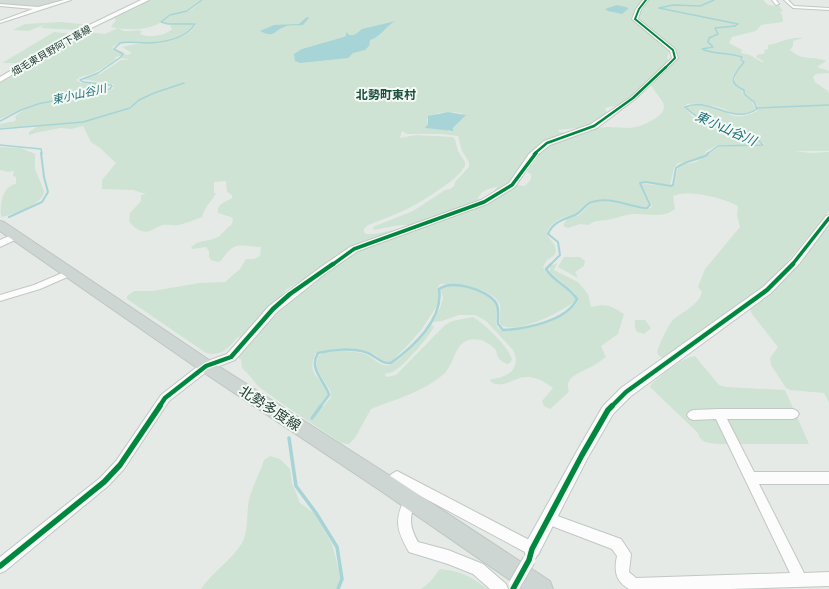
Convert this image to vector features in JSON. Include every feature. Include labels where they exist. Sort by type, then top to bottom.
[{"type":"main road","name":"畑毛東貝野阿下喜線","points":[[0,80],[83,30],[146,0]]},
{"type":"main road","name":"北勢多度線","points":[[0,226],[206,366],[388,485],[542,589]]},
{"type":"street","points":[[0,22],[69,0]]},
{"type":"street","points":[[0,566],[104,482],[120,465],[165,398],[206,366],[231,357],[273,309],[322,271],[354,249],[484,202],[501,193],[512,185],[520,176],[532,156],[546,143],[594,126],[633,98],[675,58],[673,50],[635,19],[639,9],[646,0]]},
{"type":"street","points":[[774,0],[778,4]]},
{"type":"street","points":[[786,0],[792,6],[829,9]]},
{"type":"street","points":[[0,5],[40,8]]},
{"type":"street","points":[[514,587],[582,455],[608,410],[626,392],[767,290],[795,262],[829,218]]},
{"type":"street","points":[[0,244],[16,236]]},
{"type":"street","points":[[0,298],[37,287],[69,273]]},
{"type":"street","points":[[693,414],[793,414]]},
{"type":"street","points":[[719,414],[751,478],[799,582]]},
{"type":"street","points":[[388,485],[397,477],[531,554]]},
{"type":"street","points":[[751,478],[829,478]]},
{"type":"street","points":[[410,500],[405,511],[405,532],[414,547],[448,557],[478,569],[502,589]]},
{"type":"street","points":[[549,519],[616,544],[624,554],[621,571],[626,580],[635,585],[799,582],[829,579]]},
{"type":"shaded area","points":[[0,0],[64,0],[39,7],[0,5]]},
{"type":"green space","points":[[148,0],[201,0],[190,9],[178,14],[191,10],[203,0],[644,0],[631,18],[670,52],[667,58],[669,61],[626,100],[619,105],[605,108],[607,113],[586,127],[558,130],[559,132],[569,133],[551,138],[545,142],[509,183],[493,193],[497,187],[483,192],[479,196],[478,199],[480,200],[411,225],[400,225],[374,230],[373,228],[375,226],[413,211],[445,190],[450,189],[469,167],[469,162],[462,151],[458,136],[441,134],[407,134],[402,131],[400,138],[416,135],[453,137],[455,139],[458,151],[465,162],[465,166],[454,179],[431,195],[406,210],[368,225],[364,229],[364,232],[366,234],[375,234],[402,228],[373,238],[351,248],[313,274],[287,289],[243,337],[238,337],[221,353],[212,354],[206,353],[127,299],[127,296],[134,291],[153,291],[199,283],[225,282],[240,269],[246,259],[254,259],[260,256],[261,247],[243,245],[234,247],[221,261],[218,262],[211,260],[209,257],[209,251],[206,247],[191,248],[197,243],[215,239],[232,224],[233,219],[231,217],[218,213],[218,207],[232,198],[232,195],[227,192],[226,181],[214,182],[214,193],[216,193],[202,217],[179,225],[158,226],[146,232],[136,228],[129,221],[130,213],[141,201],[141,195],[146,194],[133,190],[102,189],[102,180],[116,163],[91,142],[83,126],[71,129],[61,128],[29,135],[29,132],[38,126],[0,128],[0,124],[15,121],[15,117],[19,113],[28,108],[57,102],[79,95],[106,92],[114,88],[113,84],[82,79],[100,74],[121,60],[130,60],[122,58],[124,54],[119,51],[127,55],[132,53],[122,47],[147,43],[123,42],[115,45],[112,48],[122,54],[121,56],[115,57],[116,59],[107,66],[76,80],[81,83],[109,86],[103,90],[84,92],[29,106],[0,119],[0,81],[72,38],[88,32],[105,34],[118,28],[111,27],[116,20],[114,18],[140,6]],"holes":[[[173,14],[162,22],[168,24],[183,24],[171,25],[170,26],[172,29],[169,31],[161,35],[152,36],[140,34],[142,31],[138,30],[124,31],[118,28],[147,28],[160,23],[168,16]],[[193,23],[196,24],[192,30],[184,35],[163,41],[180,36],[192,28],[195,24]],[[438,113],[461,113],[465,116],[450,132],[445,129],[426,128],[428,122],[427,119]]]},
{"type":"green space","points":[[648,0],[713,0],[700,6],[715,0],[763,0],[768,5],[779,6],[783,11],[780,12],[783,22],[761,25],[756,31],[732,37],[729,43],[742,50],[741,53],[750,55],[763,63],[763,61],[756,57],[757,55],[765,53],[764,50],[768,49],[768,45],[790,39],[803,38],[793,41],[793,46],[790,50],[800,56],[826,61],[817,67],[829,71],[829,73],[816,74],[813,77],[815,82],[829,92],[829,151],[795,151],[811,153],[829,152],[829,211],[782,268],[762,288],[664,358],[659,356],[657,352],[669,326],[673,320],[694,305],[700,297],[702,292],[698,287],[705,269],[740,227],[737,215],[738,206],[715,197],[688,193],[673,196],[675,209],[665,214],[632,214],[595,221],[589,225],[580,224],[568,228],[563,226],[567,218],[579,215],[588,206],[596,202],[602,201],[644,208],[651,208],[652,206],[642,184],[674,186],[678,168],[681,165],[696,162],[719,147],[745,146],[718,145],[706,151],[705,154],[694,161],[678,163],[674,168],[670,185],[639,182],[649,206],[643,207],[606,200],[595,201],[589,203],[576,214],[565,217],[551,226],[547,235],[554,244],[556,252],[555,255],[547,260],[543,267],[545,271],[572,293],[576,300],[570,305],[539,321],[527,325],[507,327],[500,324],[500,305],[497,299],[491,294],[474,288],[455,284],[440,284],[438,287],[438,304],[422,329],[391,362],[383,362],[374,354],[353,349],[336,349],[316,353],[313,361],[314,373],[327,391],[327,397],[310,417],[313,419],[331,397],[330,390],[316,368],[318,357],[326,352],[341,351],[363,354],[370,356],[380,364],[389,365],[405,354],[430,325],[434,326],[423,343],[404,363],[393,372],[385,374],[386,377],[396,375],[445,325],[452,321],[473,317],[490,330],[506,348],[512,359],[510,363],[507,364],[501,360],[497,355],[496,350],[486,342],[474,339],[466,341],[456,352],[447,371],[436,380],[419,390],[371,409],[355,438],[349,444],[341,443],[282,404],[257,385],[242,368],[241,359],[238,358],[240,354],[276,310],[301,290],[312,285],[323,273],[358,251],[378,242],[417,229],[516,185],[525,186],[531,179],[531,174],[527,172],[539,152],[554,141],[592,129],[606,127],[632,128],[647,123],[663,112],[663,103],[650,83],[658,76],[662,76],[661,74],[676,61],[677,55],[674,48],[637,19],[641,9]],"holes":[[[735,54],[743,57],[742,60],[744,62],[735,75],[734,82],[738,87],[744,90],[744,94],[753,100],[758,109],[756,112],[745,116],[733,116],[719,108],[694,104],[718,107],[739,115],[754,111],[755,108],[751,100],[742,94],[743,90],[736,87],[732,80],[733,75],[743,63],[740,60],[741,57]],[[687,104],[694,104],[686,107],[691,113],[708,123],[729,131],[701,121],[692,116],[684,107]],[[729,131],[757,140],[765,144],[753,145],[760,144],[757,141]]]},
{"type":"green space","points":[[61,22],[90,25],[77,30],[41,28],[44,25],[28,31],[13,30],[25,24]]},
{"type":"green space","points":[[54,32],[72,34],[20,66],[16,63],[2,63]]},
{"type":"green space","points":[[0,147],[21,148],[35,154],[35,169],[44,191],[43,196],[35,204],[23,210],[1,217],[3,197],[8,188],[16,184],[16,177],[13,176],[14,171],[8,172],[0,170]]},
{"type":"green space","points":[[829,225],[829,403],[824,393],[790,390],[786,388],[771,365],[770,358],[778,347],[752,314],[750,309],[798,263]]},
{"type":"green space","points":[[564,257],[580,257],[585,261],[584,266],[575,272],[578,278],[558,267]]},
{"type":"green space","points":[[557,263],[554,270],[578,282],[588,294],[591,307],[605,305],[624,314],[618,334],[601,346],[606,357],[593,366],[573,376],[570,379],[568,387],[569,392],[550,409],[544,406],[542,401],[553,388],[541,380],[531,377],[522,377],[504,384],[495,384],[490,381],[491,379],[503,377],[508,374],[512,371],[516,362],[513,350],[486,321],[475,315],[459,315],[442,321],[432,322],[440,308],[443,298],[440,287],[446,286],[471,289],[487,296],[492,300],[497,308],[496,324],[501,330],[532,327],[556,318],[574,307],[578,300],[575,293],[550,272],[550,266]]},
{"type":"green space","points":[[635,320],[645,320],[651,328],[644,334],[637,332],[635,328]]},
{"type":"green space","points":[[695,356],[719,385],[726,387],[785,390],[809,444],[718,444],[703,441],[698,433],[650,387],[652,383],[672,367],[683,360]]},
{"type":"green space","points":[[270,456],[280,459],[290,469],[292,483],[300,503],[314,513],[332,544],[341,579],[336,589],[201,589],[210,577],[242,543],[246,532],[250,495],[264,460]]},
{"type":"green space","points":[[440,569],[454,571],[465,575],[487,589],[421,589],[430,582]]},
{"type":"water","points":[[617,5],[629,8],[622,14],[605,9]]},
{"type":"water","points":[[307,17],[309,18],[303,25],[286,26],[272,34],[260,31],[274,25],[299,24]]},
{"type":"water","points":[[396,21],[370,40],[369,46],[365,50],[353,53],[348,58],[300,63],[295,61],[294,54],[302,49],[344,37],[346,36],[346,32],[349,35],[353,35],[357,34],[362,29]]},
{"type":"water","points":[[448,112],[466,115],[453,128],[453,131],[425,128],[428,124],[428,116]]},
{"type":"waterway","name":"東小山谷川","points":[[0,121],[21,110],[38,104],[110,89],[112,86],[111,85],[83,82],[80,80],[98,73],[121,57],[123,54],[114,49],[120,43],[158,42],[180,37],[195,24],[168,24],[161,22],[170,15],[187,11],[202,0]]},
{"type":"waterway","name":"東小山谷川","points":[[714,0],[700,6],[673,5],[659,8],[738,24],[735,26],[715,28],[718,34],[709,38],[708,42],[713,47],[702,49],[742,57],[741,60],[744,62],[735,74],[733,81],[738,87],[744,90],[744,94],[754,102],[757,108]]},
{"type":"waterway","points":[[0,129],[83,122],[130,108],[139,100],[154,93],[184,83]]},
{"type":"waterway","name":"東小山谷川","points":[[708,153],[718,146],[763,145],[759,141],[710,124],[693,114],[685,107],[704,105],[730,113],[739,114],[748,113],[757,108]]},
{"type":"waterway","points":[[757,108],[829,105]]},
{"type":"waterway","name":"東小山谷川","points":[[0,145],[41,149],[42,154]]},
{"type":"waterway","name":"東小山谷川","points":[[9,217],[42,202],[48,192],[44,177],[41,153]]},
{"type":"waterway","name":"東小山谷川","points":[[320,407],[329,395],[316,370],[315,359],[318,353],[336,350],[356,350],[368,353],[384,362],[391,363],[408,349],[425,331],[437,311],[439,289],[445,286],[452,285],[469,287],[492,298],[497,305],[498,324],[503,330],[533,326],[564,313],[572,307],[577,299],[546,269],[560,255],[558,242],[548,234],[550,230],[556,224],[577,214],[587,204],[599,200],[613,201],[647,208],[650,205],[640,183],[646,182],[671,186],[673,185],[676,168],[708,153]]},
{"type":"waterway","name":"東小山谷川","points":[[312,418],[321,406]]},
{"type":"waterway","name":"東小山谷川","points":[[289,438],[296,486],[316,513],[337,547],[342,579],[338,589]]},
{"type":"cycle path","points":[[0,566],[104,482],[120,465],[165,398],[206,366],[231,357],[273,309],[290,294],[354,249],[484,202],[501,193],[512,185],[532,156],[547,143],[594,126],[633,98],[675,58],[673,50],[635,19],[639,9],[646,0]]},
{"type":"cycle path","points":[[513,589],[529,560],[532,549],[582,455],[608,410],[626,392],[767,290],[795,262],[829,218]]},
{"type":"district","name":"北勢町東村","points":[[386,95]]}]
